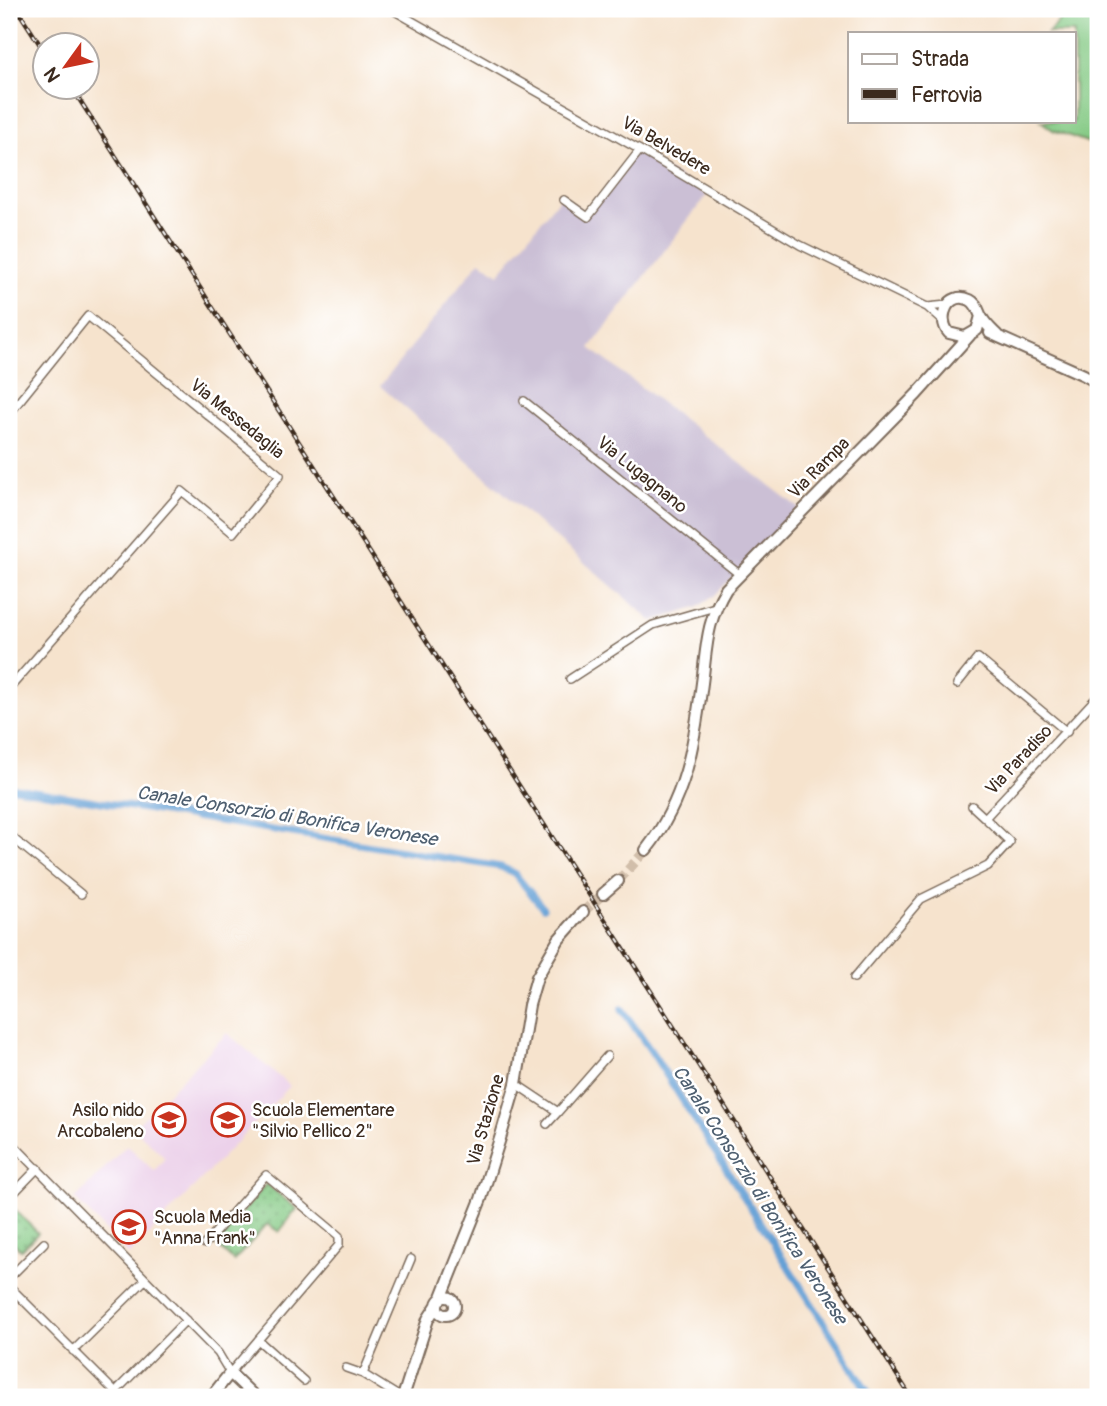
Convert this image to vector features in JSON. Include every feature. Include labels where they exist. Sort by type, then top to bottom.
[{"type":"street","name":"Via Belvedere","points":[[391,9],[640,150],[800,245],[927,307],[943,321],[949,333]]},
{"type":"street","points":[[564,200],[587,217],[640,150]]},
{"type":"street","points":[[927,307],[966,299],[977,307],[997,335]]},
{"type":"street","points":[[943,321],[947,305]]},
{"type":"street","name":"Via Messedaglia","points":[[9,414],[88,316],[280,475],[233,533],[182,491],[9,690]]},
{"type":"street","points":[[972,334],[979,326],[981,316]]},
{"type":"street","points":[[949,333],[960,337],[972,334],[997,335],[1098,383]]},
{"type":"street","points":[[949,333],[952,340],[951,356]]},
{"type":"street","name":"Via Rampa","points":[[646,850],[667,821],[685,781],[698,716],[709,626],[715,607],[739,574],[917,394],[972,334]]},
{"type":"street","name":"Via Lugagnano","points":[[524,401],[739,574]]},
{"type":"street","points":[[570,679],[653,625],[715,607]]},
{"type":"street","points":[[957,684],[978,658],[1067,732]]},
{"type":"street","name":"Via Paradiso","points":[[854,978],[921,899],[988,866],[1010,842],[985,818],[1098,696]]},
{"type":"street","points":[[972,806],[985,818]]},
{"type":"street","points":[[9,835],[82,894]]},
{"type":"street","points":[[603,894],[618,881]]},
{"type":"street","name":"Via Stazione","points":[[402,1397],[428,1319],[443,1301],[453,1268],[481,1199],[516,1084],[529,1004],[537,977],[559,939],[583,912]]},
{"type":"street","points":[[547,1124],[607,1056]]},
{"type":"street","points":[[516,1084],[558,1112]]},
{"type":"street","points":[[9,1140],[218,1353],[230,1373],[255,1397]]},
{"type":"street","points":[[9,1198],[37,1168]]},
{"type":"street","points":[[205,1244],[266,1175],[338,1236],[339,1245],[211,1397]]},
{"type":"street","points":[[9,1278],[44,1243]]},
{"type":"street","points":[[363,1374],[411,1259]]},
{"type":"street","points":[[73,1351],[145,1280]]},
{"type":"street","points":[[9,1286],[117,1395],[186,1320]]},
{"type":"street","points":[[443,1301],[440,1313],[445,1316]]},
{"type":"street","name":"Via Stazione","points":[[423,1336],[445,1316],[454,1312],[455,1305],[443,1301]]},
{"type":"street","points":[[258,1340],[304,1381]]},
{"type":"street","points":[[346,1368],[363,1374],[402,1397]]},
{"type":"shaded area","points":[[636,150],[707,195],[590,348],[799,508],[713,597],[696,608],[652,621],[380,386],[480,261],[499,274],[562,195],[586,213]]},
{"type":"shaded area","points":[[227,1033],[290,1086],[129,1255],[75,1199],[127,1145],[154,1171],[165,1158],[134,1128]]},
{"type":"green space","points":[[1069,9],[1098,9],[1098,146],[1053,130],[1042,122],[1076,122],[1076,32],[1049,32]]},
{"type":"green space","points":[[266,1184],[297,1209],[279,1232],[267,1224],[234,1261],[216,1245]]},
{"type":"green space","points":[[14,1209],[38,1233],[21,1250],[9,1238],[9,1214]]},
{"type":"waterway","name":"Canale Consorzio di Bonifica Veronese","points":[[9,787],[501,867],[514,873],[543,908]]},
{"type":"waterway","name":"Canale Consorzio di Bonifica Veronese","points":[[622,1009],[871,1397]]},
{"type":"tunnel","points":[[618,881],[646,850]]},
{"type":"tunnel","points":[[583,912],[603,894]]},
{"type":"railway","points":[[17,9],[32,32]]},
{"type":"railway","points":[[81,102],[911,1397]]},
{"type":"place","name":"Asilo nido Arcobaleno","points":[[169,1120]]},
{"type":"place","name":"Scuola Elementare \"Silvio Pellico 2\"","points":[[228,1120]]},
{"type":"place","name":"Scuola Media \"Anna Frank\"","points":[[129,1227]]}]
